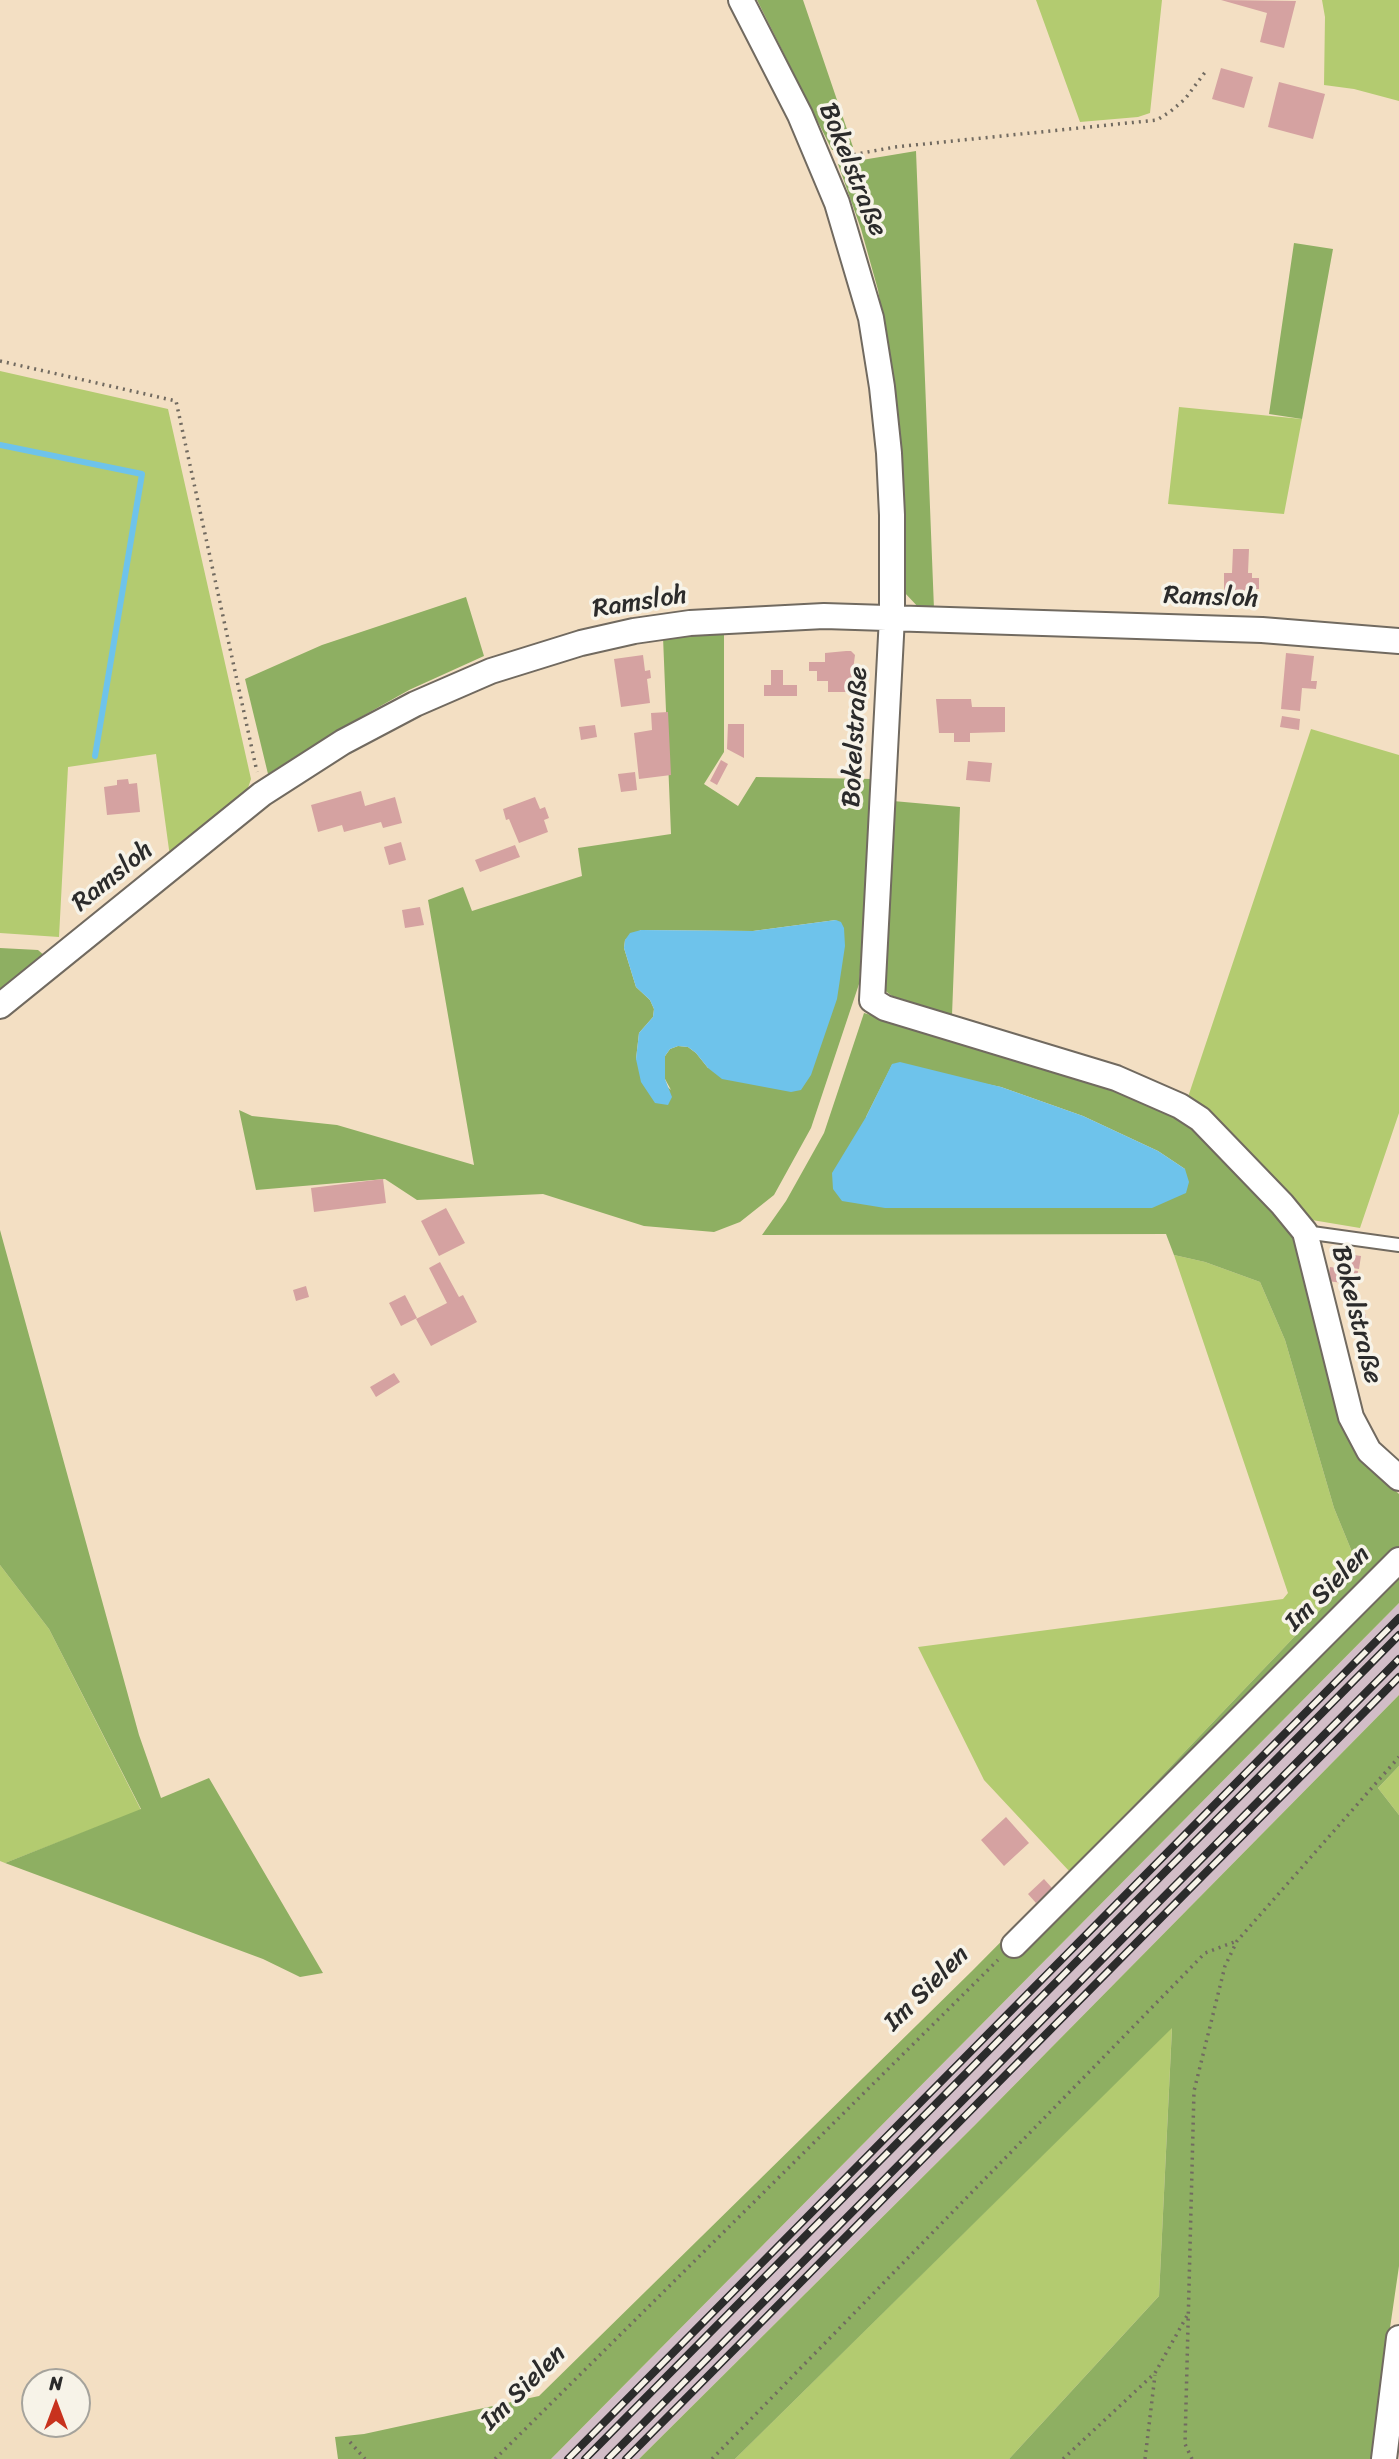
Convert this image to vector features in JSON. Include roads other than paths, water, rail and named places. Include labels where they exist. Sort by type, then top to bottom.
[{"type":"street","name":"Bokelstraße","points":[[741,0],[821,162],[857,264],[878,357],[890,453],[892,617],[872,1000],[886,1008],[1116,1078],[1180,1106],[1200,1119],[1290,1212],[1305,1232],[1351,1418],[1369,1451],[1399,1478]]},
{"type":"street","name":"Ramsloh","points":[[0,1006],[262,794],[343,742],[415,704],[491,671],[581,643],[634,631],[690,623],[824,616],[1262,630],[1399,641]]},
{"type":"street","name":"Im Sielen","points":[[1014,1945],[1399,1560]]},
{"type":"street","points":[[1384,2459],[1399,2338]]},
{"type":"lane","name":"Bokelstraße","points":[[1305,1232],[1399,1245]]},
{"type":"water","points":[[836,920],[841,922],[844,928],[845,946],[837,999],[811,1075],[801,1090],[791,1092],[722,1079],[688,1047],[678,1046],[670,1049],[665,1056],[665,1079],[672,1097],[668,1105],[655,1103],[641,1082],[636,1059],[639,1033],[653,1017],[654,1009],[650,1000],[636,987],[624,948],[630,933],[641,930],[753,931]]},
{"type":"water","points":[[900,1062],[1001,1087],[1083,1116],[1158,1151],[1185,1169],[1189,1182],[1186,1193],[1152,1208],[885,1208],[842,1201],[833,1189],[832,1173],[866,1117],[892,1064]]},
{"type":"waterway","points":[[0,445],[142,474],[95,756]]},
{"type":"railway","points":[[568,2459],[1399,1618]]},
{"type":"railway","points":[[585,2459],[1399,1635]]},
{"type":"railway","points":[[608,2459],[1399,1659]]},
{"type":"railway","points":[[626,2459],[1399,1677]]}]
